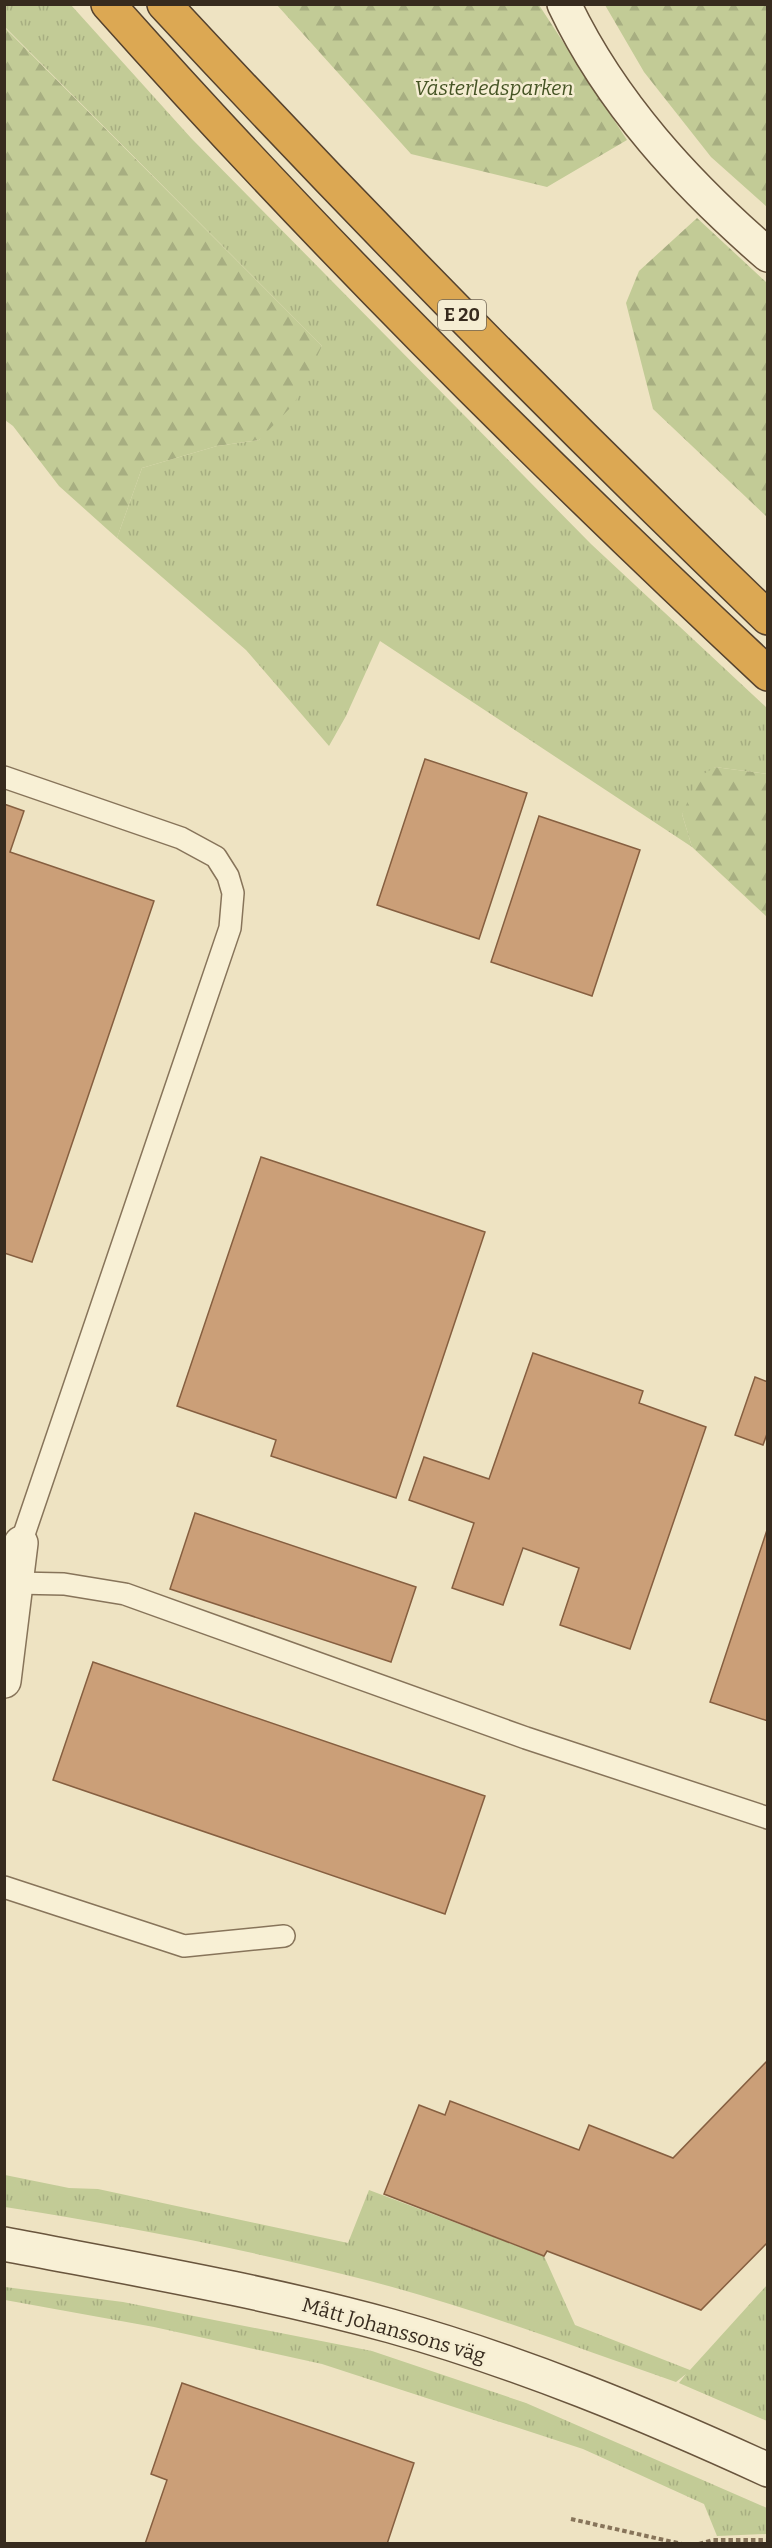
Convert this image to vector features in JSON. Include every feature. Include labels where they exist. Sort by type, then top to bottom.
[{"type":"highway","name":"E 20","points":[[108,4],[230,139],[421,336],[562,477],[768,674]]},
{"type":"highway","name":"E 20","points":[[164,4],[451,304],[634,489],[768,618]]},
{"type":"street","points":[[564,4],[573,24],[615,92],[649,137],[690,183],[768,255]]},
{"type":"street","points":[[5,1676],[21,1543]]},
{"type":"street","name":"Mått Johanssons väg","points":[[4,2244],[292,2301],[392,2326],[502,2361],[597,2396],[768,2470]]},
{"type":"lane","points":[[4,777],[181,838],[216,857],[228,876],[233,893],[230,928],[21,1543]]},
{"type":"lane","points":[[16,1583],[64,1584],[125,1594],[515,1734],[768,1818]]},
{"type":"lane","points":[[4,1887],[184,1946],[284,1936]]},
{"type":"path","points":[[571,2519],[682,2544]]},
{"type":"path","points":[[699,2544],[713,2540],[768,2540]]},
{"type":"green space","points":[[4,5],[71,5],[191,138],[591,544],[767,708],[767,774],[715,767],[682,814],[692,847],[380,641],[346,716],[329,746],[246,650],[117,538],[142,468],[217,446],[259,440],[322,346],[5,27]]},
{"type":"green space","name":"Västerledsparken","points":[[277,5],[539,5],[627,140],[547,187],[411,154]]},
{"type":"green space","points":[[605,5],[767,5],[767,207],[711,157],[644,72]]},
{"type":"green space","points":[[4,27],[322,346],[294,404],[259,440],[217,446],[142,468],[117,538],[59,486],[13,426],[5,420]]},
{"type":"green space","points":[[697,218],[767,283],[767,517],[653,409],[626,303],[639,271]]},
{"type":"green space","points":[[715,767],[767,774],[767,917],[692,847],[682,814],[699,777]]},
{"type":"green space","points":[[5,2175],[69,2188],[98,2189],[348,2243],[369,2190],[544,2256],[575,2325],[690,2370],[767,2285],[767,2421],[679,2383],[686,2374],[676,2382],[524,2328],[370,2281],[234,2249],[5,2207]]},
{"type":"green space","points":[[5,2287],[123,2302],[372,2351],[526,2403],[767,2508],[767,2534],[717,2536],[704,2504],[583,2449],[322,2364],[154,2327],[5,2300]]},
{"type":"building","points":[[425,759],[527,793],[479,939],[377,905]]},
{"type":"building","points":[[4,804],[24,811],[10,852],[154,901],[32,1262],[4,1253]]},
{"type":"building","points":[[539,816],[640,850],[592,996],[491,962]]},
{"type":"building","points":[[261,1157],[485,1232],[396,1498],[271,1456],[276,1440],[177,1406]]},
{"type":"building","points":[[533,1353],[643,1391],[639,1403],[706,1427],[630,1649],[560,1625],[579,1568],[523,1548],[503,1605],[452,1588],[474,1523],[409,1500],[424,1457],[489,1479]]},
{"type":"building","points":[[755,1377],[768,1382],[768,1431],[763,1445],[735,1435]]},
{"type":"building","points":[[195,1513],[416,1587],[391,1662],[170,1589]]},
{"type":"building","points":[[768,1527],[768,1721],[710,1702]]},
{"type":"building","points":[[93,1662],[485,1796],[445,1914],[53,1780]]},
{"type":"building","points":[[768,2060],[768,2242],[701,2310],[547,2251],[544,2256],[384,2194],[419,2105],[445,2115],[450,2101],[579,2150],[589,2125],[673,2158]]},
{"type":"building","points":[[182,2383],[414,2463],[387,2544],[145,2544],[167,2480],[151,2474]]}]
